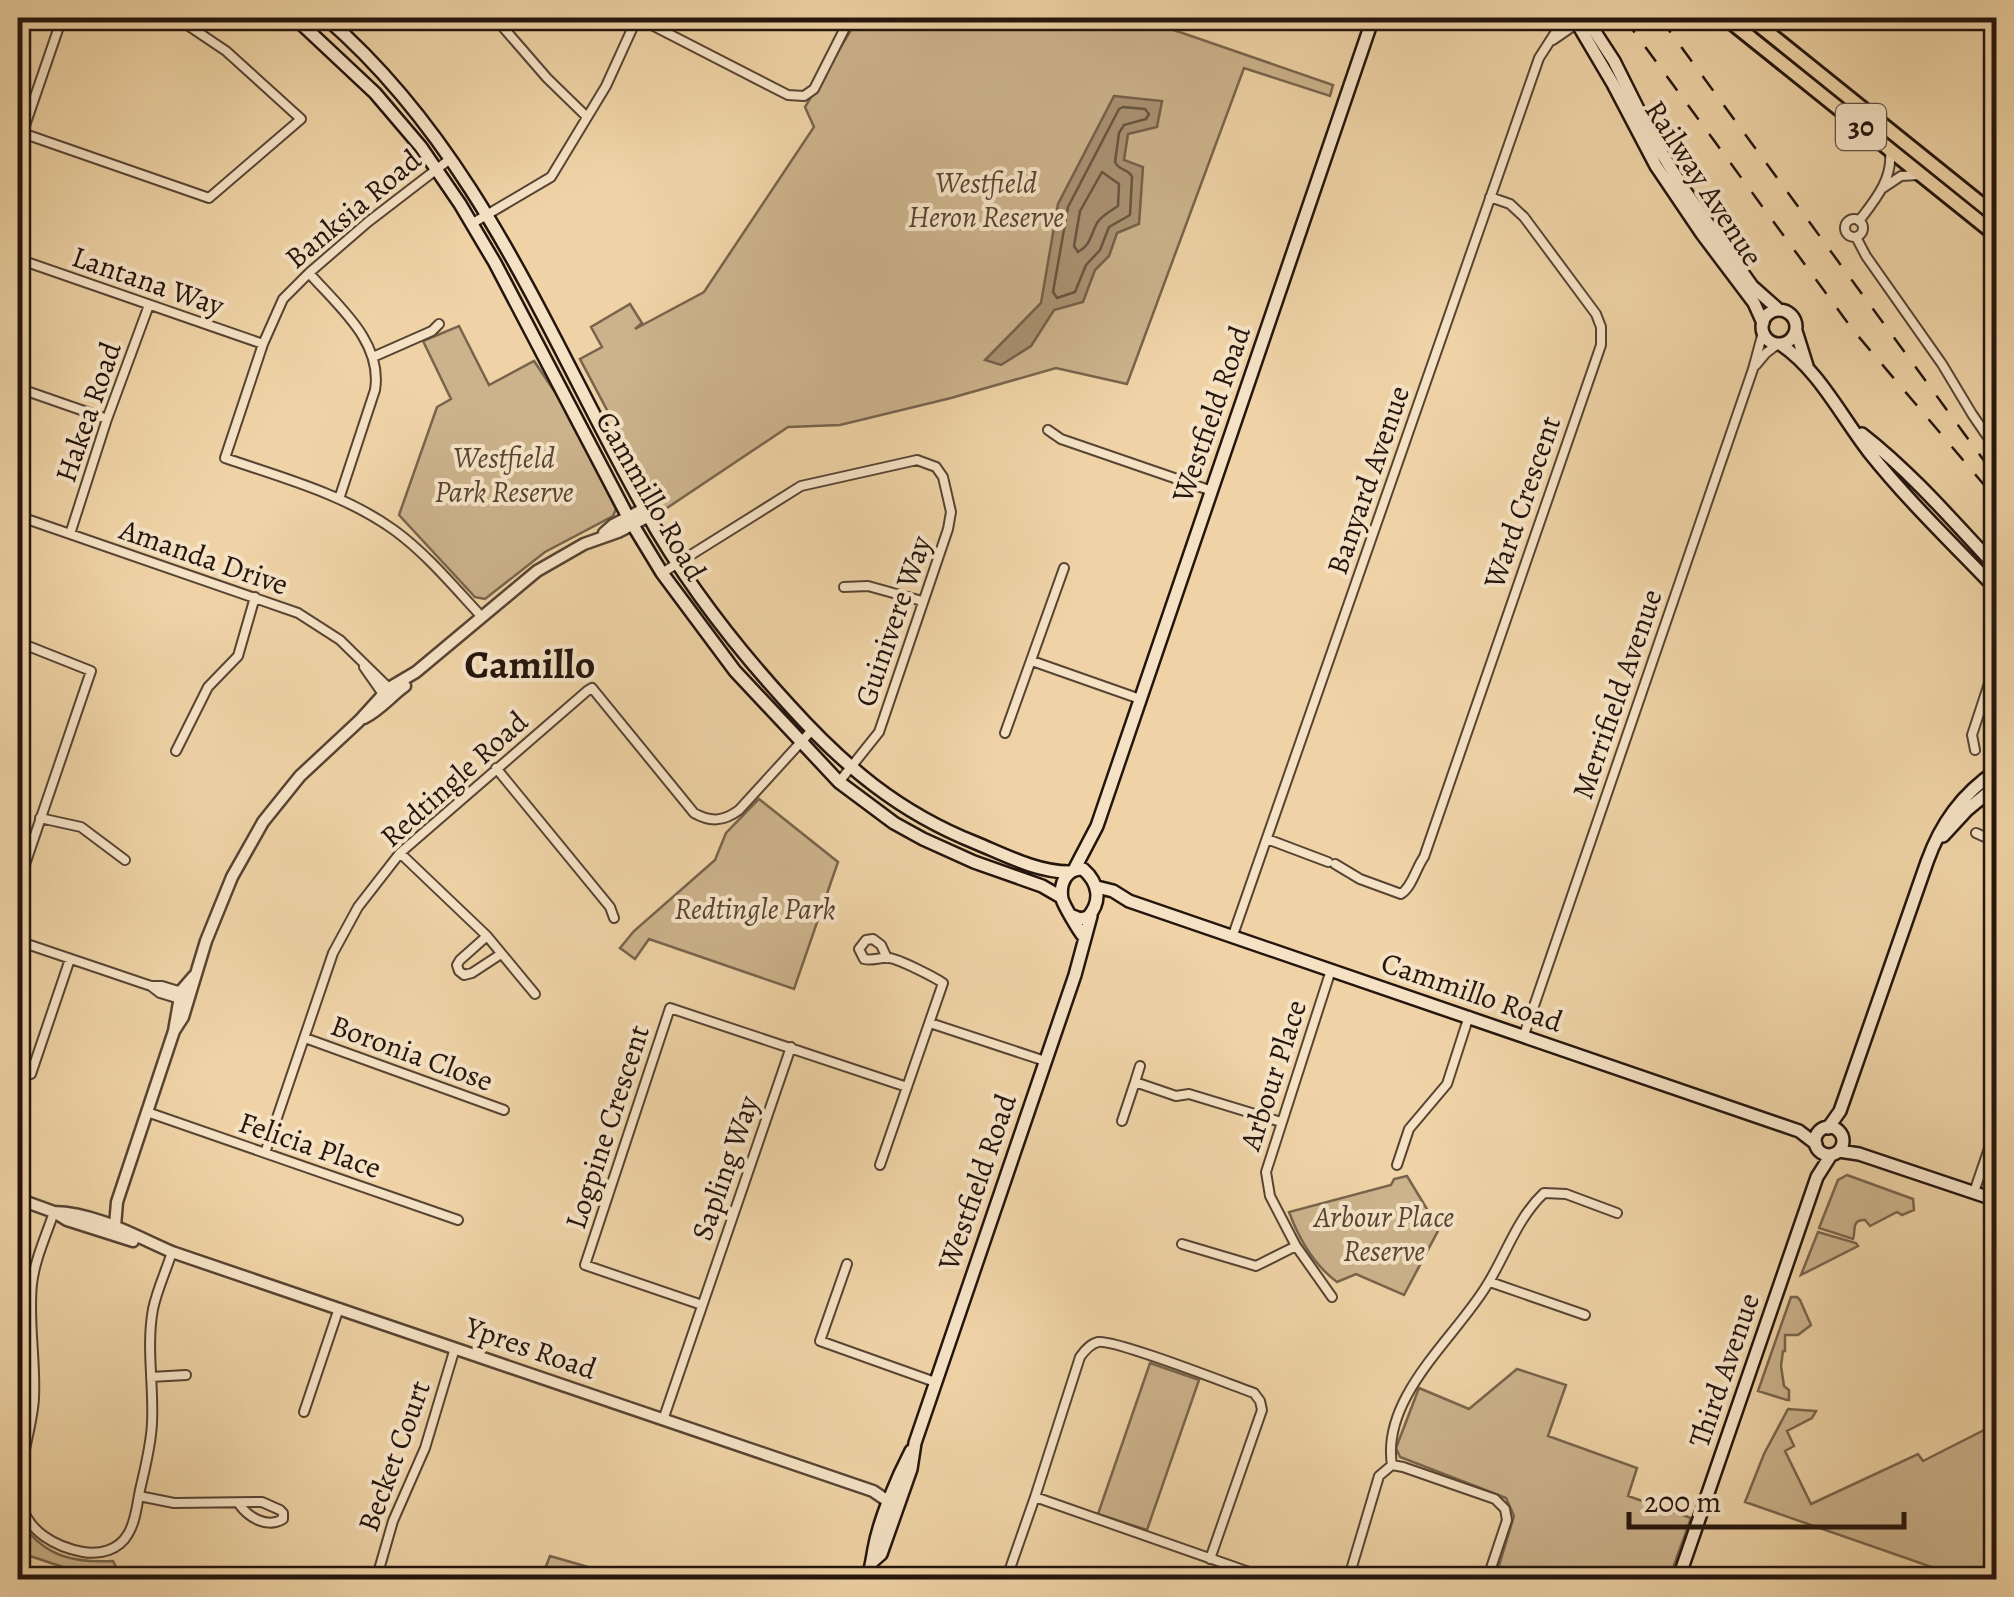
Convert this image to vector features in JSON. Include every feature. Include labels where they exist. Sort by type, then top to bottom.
[{"type":"highway","name":"30","points":[[1726,18],[1996,236]]},
{"type":"highway","name":"30","points":[[1750,18],[1996,216]]},
{"type":"highway","points":[[1760,46],[1770,34]]},
{"type":"main road","name":"Cammillo Road","points":[[295,18],[374,93],[436,168],[472,223],[630,521],[662,573],[734,671],[840,782],[907,831],[1061,897]]},
{"type":"main road","name":"Cammillo Road","points":[[326,18],[389,80],[451,158],[488,214],[646,513],[722,628],[812,730],[890,800],[958,836],[1046,870],[1072,870]]},
{"type":"main road","name":"Westfield Road","points":[[1088,873],[1097,826],[1374,18]]},
{"type":"main road","name":"Railway Avenue","points":[[1578,19],[1614,61],[1652,139],[1752,286],[1793,317],[1808,370]]},
{"type":"main road","name":"Railway Avenue","points":[[1578,19],[1656,166],[1754,303],[1768,339],[1793,352],[1909,499],[1996,590]]},
{"type":"main road","points":[[1614,61],[1610,68],[1626,110]]},
{"type":"main road","points":[[1763,327],[1769,314],[1779,310]]},
{"type":"main road","points":[[1779,344],[1790,340],[1796,330]]},
{"type":"main road","name":"Railway Avenue","points":[[1850,426],[1878,447],[1996,567]]},
{"type":"main road","points":[[1839,1145],[1840,1111],[1931,851],[1951,812],[1996,771]]},
{"type":"main road","points":[[1931,851],[1967,810],[1996,786]]},
{"type":"main road","name":"Westfield Road","points":[[1072,870],[1097,826]]},
{"type":"main road","points":[[1073,916],[1082,919],[1094,910],[1097,887],[1083,869],[1072,870],[1063,884],[1061,897],[1084,936]]},
{"type":"main road","name":"Cammillo Road","points":[[1097,887],[1799,1131],[1817,1146]]},
{"type":"main road","name":"Cammillo Road","points":[[1094,910],[1129,901]]},
{"type":"main road","name":"Westfield Road","points":[[867,1580],[874,1561],[882,1554],[895,1499],[911,1470],[915,1443],[1094,910]]},
{"type":"main road","points":[[1839,1145],[1824,1154],[1816,1137],[1840,1111]]},
{"type":"main road","points":[[1824,1130],[1835,1129],[1839,1145]]},
{"type":"main road","name":"Cammillo Road","points":[[1799,1131],[1824,1130]]},
{"type":"main road","points":[[1839,1145],[1996,1200]]},
{"type":"main road","name":"Third Avenue","points":[[1678,1580],[1818,1177],[1839,1145]]},
{"type":"main road","name":"Third Avenue","points":[[1817,1146],[1818,1177]]},
{"type":"street","points":[[18,146],[62,18]]},
{"type":"street","points":[[22,133],[210,198],[302,119],[226,51],[177,18]]},
{"type":"street","points":[[494,18],[587,117]]},
{"type":"street","points":[[472,223],[551,176],[606,86],[638,18],[788,95],[799,96],[814,88],[850,18]]},
{"type":"street","name":"Banyard Avenue","points":[[1233,936],[1540,58],[1549,42],[1578,19]]},
{"type":"street","points":[[1858,221],[1883,188],[1892,166],[1890,151]]},
{"type":"street","name":"Banksia Road","points":[[451,158],[368,222],[283,300],[263,344],[225,458],[339,499],[382,522],[414,546],[482,617]]},
{"type":"street","points":[[1883,188],[1901,176],[1920,175]]},
{"type":"street","name":"Ward Crescent","points":[[1267,839],[1401,894],[1408,890],[1424,857],[1601,345],[1596,314],[1524,217],[1510,204],[1490,197]]},
{"type":"street","points":[[1858,221],[1852,220],[1846,226],[1848,234],[1856,236],[1996,449]]},
{"type":"street","points":[[1856,236],[1862,230],[1858,221]]},
{"type":"street","name":"Lantana Way","points":[[18,260],[263,344]]},
{"type":"street","points":[[309,273],[361,332],[377,372],[375,390],[339,499]]},
{"type":"street","name":"Hakea Road","points":[[70,534],[149,305]]},
{"type":"street","points":[[374,357],[432,331],[439,324]]},
{"type":"street","name":"Merrifield Avenue","points":[[1524,1036],[1753,369],[1763,327]]},
{"type":"street","name":"Merrifield Avenue","points":[[1753,369],[1779,344]]},
{"type":"street","points":[[18,388],[108,420]]},
{"type":"street","points":[[1048,430],[1212,491]]},
{"type":"street","name":"Guinivere Way","points":[[662,573],[808,483],[917,460],[936,467],[944,477],[951,512],[948,529],[879,732],[840,782]]},
{"type":"street","points":[[107,1228],[174,1031],[183,1016],[184,997],[194,984],[232,877],[263,822],[300,776],[359,721],[374,713],[388,694],[409,683],[416,672],[482,617],[556,558],[646,513]]},
{"type":"street","name":"Amanda Drive","points":[[18,516],[308,618],[340,640],[388,694]]},
{"type":"street","points":[[1005,733],[1064,568]]},
{"type":"street","points":[[844,587],[868,586],[922,602]]},
{"type":"street","points":[[176,752],[208,687],[238,656],[255,597]]},
{"type":"street","points":[[18,642],[91,671],[18,885]]},
{"type":"street","points":[[1032,661],[1140,699]]},
{"type":"street","points":[[1975,750],[1972,736],[1996,662]]},
{"type":"street","name":"Redtingle Road","points":[[265,1153],[333,953],[358,907],[400,853],[592,688],[694,813],[707,820],[725,818],[738,810],[812,730]]},
{"type":"street","points":[[496,768],[610,907],[614,918]]},
{"type":"street","points":[[40,818],[80,827],[125,860]]},
{"type":"street","points":[[1976,833],[1996,842]]},
{"type":"street","points":[[400,853],[487,936],[535,994]]},
{"type":"street","points":[[487,936],[460,960],[459,971],[472,974],[501,954]]},
{"type":"street","points":[[18,940],[151,986],[160,993],[184,997]]},
{"type":"street","points":[[880,1164],[943,983],[888,958]]},
{"type":"street","points":[[18,1070],[31,1074],[70,959]]},
{"type":"street","name":"Arbour Place","points":[[1331,970],[1266,1172],[1270,1196],[1296,1246],[1332,1296]]},
{"type":"street","name":"Logpine Crescent","points":[[702,1304],[584,1265],[670,1008],[792,1048]]},
{"type":"street","points":[[1397,1164],[1409,1129],[1446,1084],[1469,1016]]},
{"type":"street","points":[[930,1022],[1045,1061]]},
{"type":"street","name":"Boronia Close","points":[[305,1038],[504,1110]]},
{"type":"street","points":[[792,1048],[907,1086]]},
{"type":"street","name":"Sapling Way","points":[[663,1420],[792,1048]]},
{"type":"street","points":[[1122,1121],[1140,1066]]},
{"type":"street","points":[[1136,1082],[1281,1122]]},
{"type":"street","name":"Felicia Place","points":[[146,1112],[458,1220]]},
{"type":"street","points":[[1974,1192],[1996,1128]]},
{"type":"street","points":[[1392,1466],[1390,1441],[1408,1392],[1490,1282],[1529,1207],[1544,1193],[1566,1194],[1617,1213]]},
{"type":"street","name":"Ypres Road","points":[[18,1200],[54,1212],[68,1212],[172,1252],[895,1499]]},
{"type":"street","points":[[54,1212],[36,1262],[32,1287],[34,1398],[20,1485],[28,1519],[55,1544],[85,1553],[102,1553],[127,1537],[133,1524],[152,1422],[153,1309],[172,1252]]},
{"type":"street","points":[[1182,1244],[1256,1266],[1296,1246]]},
{"type":"street","points":[[846,1264],[820,1341],[936,1382]]},
{"type":"street","points":[[1490,1282],[1585,1315]]},
{"type":"street","points":[[304,1412],[339,1308]]},
{"type":"street","points":[[1006,1580],[1080,1356],[1092,1344],[1106,1342],[1254,1393],[1260,1400],[1262,1410],[1210,1558]]},
{"type":"street","name":"Becket Court","points":[[376,1580],[394,1520],[425,1448],[455,1348]]},
{"type":"street","points":[[151,1377],[186,1375]]},
{"type":"street","points":[[1348,1580],[1379,1476],[1392,1466],[1495,1499],[1504,1506],[1507,1520],[1488,1580]]},
{"type":"street","points":[[139,1496],[174,1503],[257,1502],[280,1510],[283,1519],[275,1524],[264,1522],[239,1504]]},
{"type":"street","points":[[1035,1498],[1272,1580]]},
{"type":"street","points":[[50,1580],[58,1580]]},
{"type":"green space","name":"Westfield Heron Reserve","points":[[858,18],[1139,18],[1333,85],[1330,96],[1244,68],[1127,384],[1056,368],[840,425],[788,427],[661,512],[580,359],[602,347],[591,327],[630,304],[642,323],[635,329],[704,292],[814,127],[805,107]]},
{"type":"green space","name":"Westfield Park Reserve","points":[[459,326],[489,385],[534,361],[565,407],[616,509],[613,516],[545,552],[485,599],[475,597],[399,515],[437,407],[451,399],[423,341]]},
{"type":"green space","name":"Redtingle Park","points":[[759,799],[838,862],[794,989],[649,939],[635,959],[620,948],[715,860],[726,833]]},
{"type":"green space","points":[[1847,1175],[1913,1199],[1914,1210],[1902,1215],[1897,1212],[1870,1226],[1865,1220],[1858,1221],[1853,1239],[1819,1228],[1838,1180]]},
{"type":"green space","name":"Arbour Place Reserve","points":[[1407,1176],[1439,1229],[1404,1295],[1356,1274],[1337,1282],[1308,1251],[1289,1212],[1391,1185],[1394,1179]]},
{"type":"green space","points":[[1818,1232],[1858,1246],[1801,1275]]},
{"type":"green space","points":[[1791,1297],[1800,1300],[1811,1325],[1798,1335],[1785,1335],[1781,1366],[1784,1386],[1789,1390],[1787,1400],[1758,1391]]},
{"type":"green space","points":[[1150,1363],[1199,1380],[1147,1530],[1098,1514]]},
{"type":"green space","points":[[1517,1369],[1566,1385],[1548,1436],[1637,1468],[1628,1496],[1691,1518],[1669,1579],[1530,1579],[1498,1569],[1514,1516],[1506,1498],[1400,1457],[1396,1448],[1419,1388],[1469,1409]]},
{"type":"green space","points":[[1788,1409],[1816,1411],[1812,1418],[1787,1431],[1794,1446],[1785,1451],[1811,1504],[1918,1454],[1923,1461],[1996,1424],[1996,1579],[1966,1579],[1745,1502]]},
{"type":"green space","points":[[23,1525],[41,1544],[62,1556],[113,1561],[122,1579],[99,1579],[18,1552],[18,1527]]},
{"type":"green space","points":[[550,1556],[630,1579],[541,1579]]},
{"type":"water","points":[[1114,96],[1162,101],[1157,127],[1128,134],[1124,160],[1143,167],[1139,224],[1117,233],[1109,256],[1095,270],[1083,302],[1054,310],[1031,346],[1001,365],[985,360],[1041,303],[1058,204]]},
{"type":"railway","points":[[1624,18],[1853,330],[1996,499]]},
{"type":"railway","points":[[1660,18],[1996,477]]},
{"type":"district","name":"Camillo","points":[[530,664]]}]
